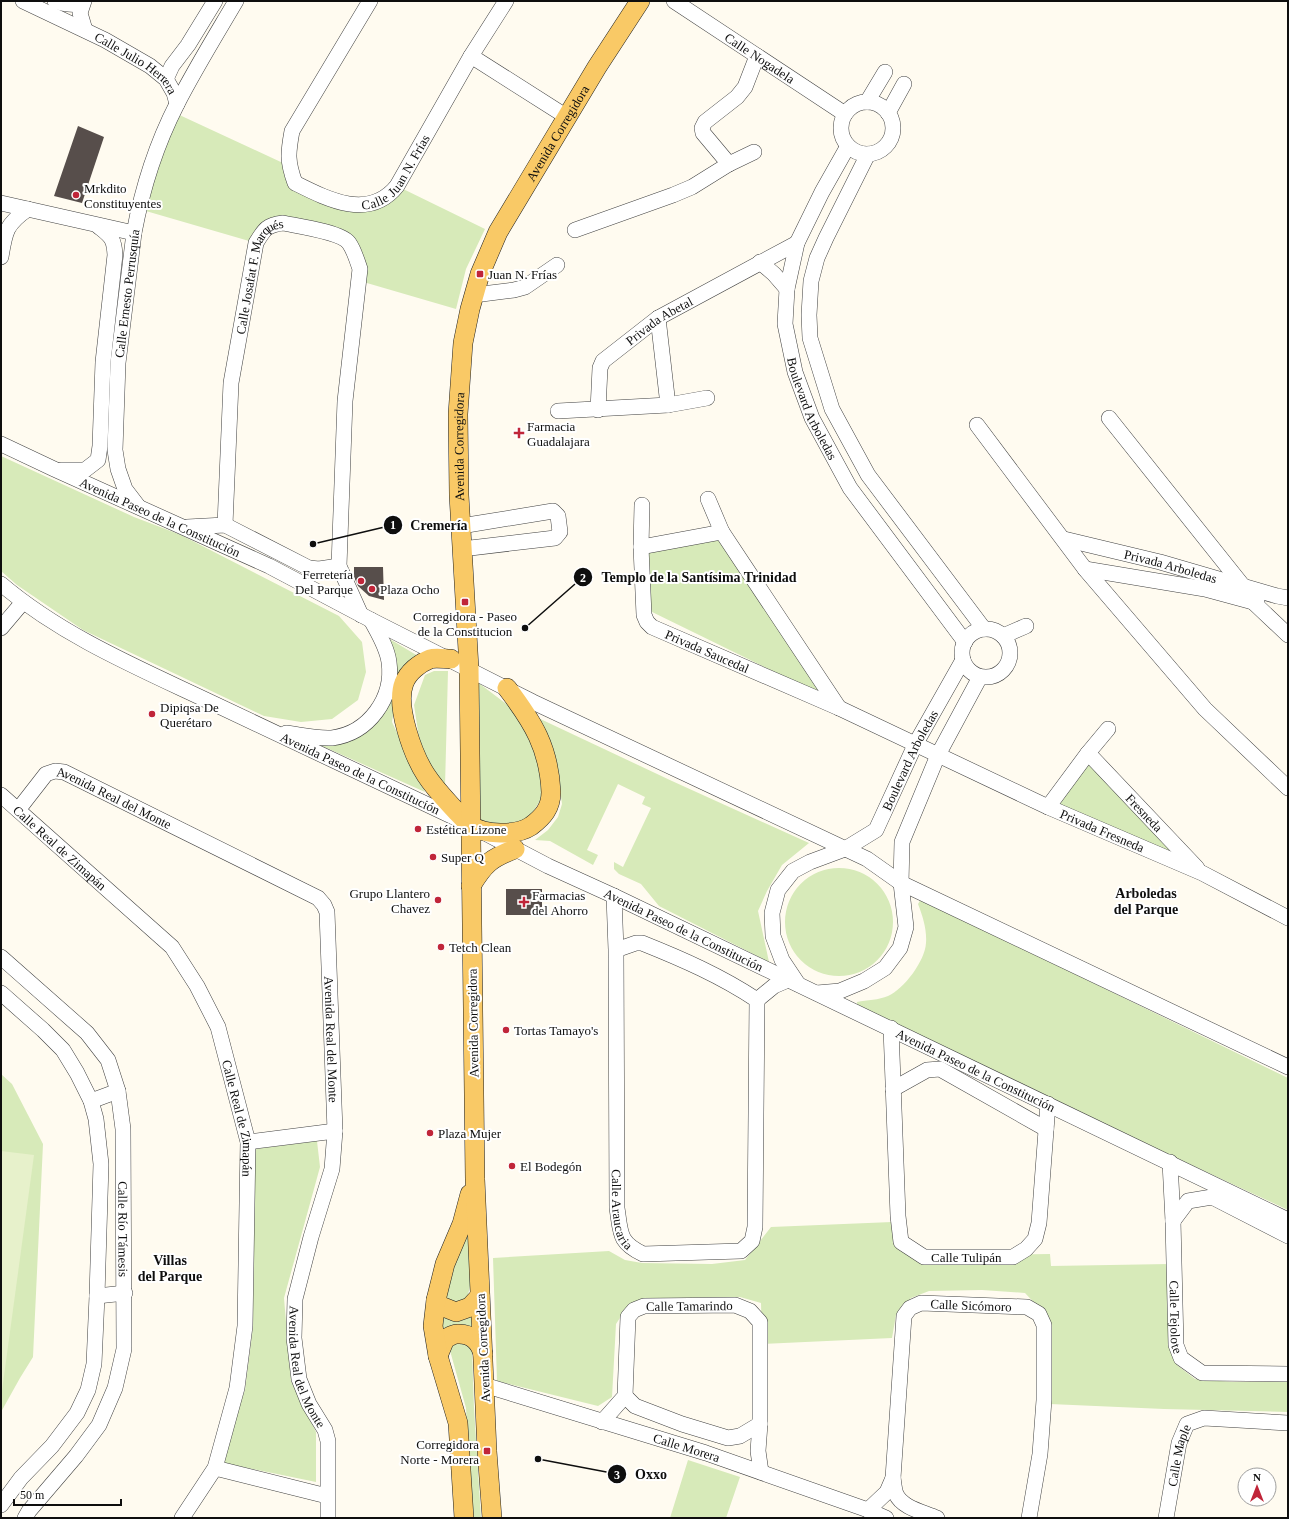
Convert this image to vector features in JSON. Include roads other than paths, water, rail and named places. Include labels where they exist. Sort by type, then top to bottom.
[{"type":"main road","name":"Avenida Corregidora","points":[[492,1518],[484,1385],[475,1179],[469,668],[460,526],[458,414],[464,344],[480,274],[498,232],[597,67],[640,1]]},
{"type":"main road","points":[[451,660],[432,659],[416,666],[404,682],[402,704],[410,740],[416,757],[425,774],[439,793],[470,826],[506,834],[527,829],[541,819],[546,813],[551,798],[550,782],[544,751],[531,722],[507,688]]},
{"type":"main road","points":[[471,886],[479,873],[490,861],[515,849]]},
{"type":"main road","name":"Avenida Corregidora","points":[[464,1518],[458,1423],[438,1356],[434,1326],[436,1300],[445,1264],[462,1224],[475,1179]]},
{"type":"main road","points":[[445,1264],[456,1261],[470,1263],[479,1270]]},
{"type":"main road","points":[[436,1300],[441,1306],[456,1312],[470,1307],[480,1296]]},
{"type":"main road","points":[[438,1356],[445,1339],[456,1334],[471,1336],[481,1347],[483,1354]]},
{"type":"street","name":"Calle Julio Herrera","points":[[23,1],[106,40],[150,66],[166,79],[174,93],[177,104]]},
{"type":"street","name":"Calle Julio Herrera","points":[[55,1],[61,4],[69,5],[82,3],[80,18],[85,30]]},
{"type":"street","points":[[166,79],[172,66],[188,45],[215,1]]},
{"type":"street","name":"Calle Ernesto Perrusquía","points":[[138,507],[125,489],[118,468],[115,450],[118,363],[137,215],[155,157],[177,104],[236,1]]},
{"type":"street","name":"Calle Juan N. Frías","points":[[370,1],[292,131],[288,151],[290,167],[295,183],[322,196],[358,206],[378,202],[392,192],[471,56],[506,1]]},
{"type":"street","name":"Calle Nogadela","points":[[674,1],[845,114]]},
{"type":"street","points":[[471,56],[567,117]]},
{"type":"street","points":[[729,164],[703,134],[702,128],[705,122],[737,97],[745,87],[757,56]]},
{"type":"street","points":[[867,102],[885,72]]},
{"type":"street","points":[[888,112],[904,84]]},
{"type":"street","points":[[867,102],[875,103],[888,112],[892,121],[893,130],[891,139],[885,147],[877,152],[868,154],[857,152],[848,146],[843,139],[841,131],[841,122],[845,114],[855,106],[867,102]]},
{"type":"street","name":"Boulevard Arboledas","points":[[848,146],[822,192],[797,243],[787,289],[785,324],[795,372],[812,418],[850,488],[965,642]]},
{"type":"street","points":[[575,230],[692,187],[729,164],[754,152]]},
{"type":"street","name":"Boulevard Arboledas","points":[[868,154],[817,258],[811,281],[809,315],[810,338],[832,409],[868,475],[984,629]]},
{"type":"street","points":[[1,203],[134,233]]},
{"type":"street","points":[[1,257],[3,228],[28,209]]},
{"type":"street","name":"Calle Josafat F. Marqués","points":[[225,525],[231,383],[256,243],[266,227],[283,223],[340,236],[348,241],[360,269],[345,400],[339,566],[386,651],[390,672],[389,682],[383,702],[370,719],[353,732],[332,738],[322,738],[271,731]]},
{"type":"street","name":"Calle Ernesto Perrusquía","points":[[54,470],[85,470],[98,460],[100,446],[103,362],[115,244],[110,236],[98,226]]},
{"type":"street","name":"Privada Abetal","points":[[598,410],[600,368],[603,361],[658,318],[797,243]]},
{"type":"street","points":[[760,262],[774,274],[787,289]]},
{"type":"street","points":[[474,295],[514,290],[525,287],[557,264]]},
{"type":"street","points":[[658,318],[668,405]]},
{"type":"street","points":[[558,411],[668,405],[707,398]]},
{"type":"street","points":[[812,418],[832,409]]},
{"type":"street","points":[[1109,418],[1244,586],[1253,602],[1288,635]]},
{"type":"street","points":[[977,425],[1064,539],[1085,569],[1205,709],[1288,788]]},
{"type":"street","points":[[1,433],[24,455]]},
{"type":"street","name":"Avenida Paseo de la Constitución","points":[[1,444],[54,470],[269,566],[507,688],[867,859],[901,883],[1288,1067]]},
{"type":"street","points":[[708,499],[722,532],[839,708]]},
{"type":"street","name":"Privada Saucedal","points":[[642,505],[640,547],[644,615],[647,622],[652,627],[916,743]]},
{"type":"street","points":[[460,526],[553,511],[558,516],[560,532],[556,538],[462,549]]},
{"type":"street","points":[[184,527],[225,525],[309,568],[319,569],[339,566]]},
{"type":"street","points":[[640,547],[722,532]]},
{"type":"street","name":"Privada Arboledas","points":[[1064,539],[1160,562],[1283,597]]},
{"type":"street","name":"Privada Arboledas","points":[[1085,569],[1205,589],[1253,602],[1283,597]]},
{"type":"street","name":"Avenida Paseo de la Constitución","points":[[1,584],[23,602],[79,637],[146,672],[470,826],[548,866],[891,1028],[1288,1220]]},
{"type":"street","points":[[1,628],[23,602]]},
{"type":"street","points":[[1003,636],[1026,626]]},
{"type":"street","points":[[984,629],[994,630],[1003,636],[1010,647],[1010,659],[1004,670],[992,677],[980,677],[969,670],[963,660],[962,651],[965,642],[973,633],[984,629]]},
{"type":"street","name":"Boulevard Arboledas","points":[[845,849],[876,830],[916,743],[963,660]]},
{"type":"street","name":"Boulevard Arboledas","points":[[901,883],[902,842],[938,755],[980,677]]},
{"type":"street","points":[[1048,807],[1088,753],[1108,729]]},
{"type":"street","name":"Privada Fresneda","points":[[916,743],[1048,807],[1202,873],[1288,918]]},
{"type":"street","name":"Fresneda","points":[[1088,753],[1202,873]]},
{"type":"street","name":"Avenida Real del Monte","points":[[18,810],[46,774],[55,770],[64,772],[318,898],[324,905],[327,912],[335,1131],[332,1169],[310,1237],[295,1299],[294,1338],[299,1379],[308,1404],[325,1430],[328,1441],[328,1518]]},
{"type":"street","name":"Calle Real de Zimapán","points":[[1,795],[172,947],[197,986],[218,1027],[248,1142],[245,1326],[237,1388],[215,1468],[182,1518]]},
{"type":"street","points":[[616,950],[636,943],[642,943],[682,959],[739,988],[756,1000],[774,986],[794,983],[782,960],[773,936],[772,913],[778,890],[793,871],[810,862],[845,849]]},
{"type":"street","points":[[815,993],[840,991],[864,981],[885,968],[900,948],[906,927],[901,883]]},
{"type":"street","name":"Calle Araucaria","points":[[614,896],[616,950],[617,1208],[622,1239],[630,1248],[643,1254],[741,1251],[752,1241],[755,1227],[756,1000]]},
{"type":"street","name":"Calle Río Támesis","points":[[1,957],[87,1033],[108,1060],[118,1091],[123,1129],[124,1349],[115,1388],[99,1424],[76,1456],[29,1511],[25,1518]]},
{"type":"street","name":"Calle Río Támesis","points":[[1,993],[63,1050],[77,1073],[91,1101],[96,1119],[101,1164],[94,1364],[88,1390],[77,1413],[52,1446],[21,1478],[1,1505]]},
{"type":"street","name":"Calle Tulipán","points":[[891,1028],[898,1216],[901,1242],[924,1257],[1013,1257],[1026,1249],[1035,1239],[1039,1223],[1048,1104]]},
{"type":"street","points":[[893,1089],[927,1070],[940,1069],[1046,1129]]},
{"type":"street","points":[[91,1101],[118,1091]]},
{"type":"street","points":[[248,1142],[335,1131]]},
{"type":"street","name":"Calle Tejolote","points":[[1170,1162],[1176,1345],[1181,1358],[1202,1373],[1288,1374]]},
{"type":"street","points":[[1173,1221],[1188,1201],[1212,1197],[1288,1236]]},
{"type":"street","points":[[97,1296],[124,1293]]},
{"type":"street","name":"Calle Sicómoro","points":[[868,1510],[887,1492],[893,1478],[904,1316],[910,1308],[921,1303],[1027,1307],[1039,1314],[1044,1325],[1044,1400],[1040,1454],[1029,1518]]},
{"type":"street","name":"Calle Tamarindo","points":[[625,1396],[628,1318],[634,1310],[644,1306],[735,1305],[750,1311],[760,1322],[760,1424],[758,1451],[761,1472]]},
{"type":"street","name":"Calle Morera","points":[[484,1385],[706,1453],[868,1510],[886,1518]]},
{"type":"street","points":[[602,1422],[625,1396]]},
{"type":"street","name":"Calle Morera","points":[[625,1396],[635,1406],[682,1424],[728,1438],[740,1436],[760,1424]]},
{"type":"street","name":"Calle Maple","points":[[1166,1518],[1179,1443],[1187,1424],[1204,1418],[1288,1423]]},
{"type":"street","points":[[215,1468],[327,1496]]},
{"type":"street","points":[[893,1478],[895,1493],[900,1500],[905,1504],[937,1518]]},
{"type":"place","name":"Mrkdito Constituyentes","points":[[76,195]]},
{"type":"place","name":"Juan N. Frías","points":[[480,274]]},
{"type":"place","name":"Farmacia Guadalajara","points":[[519,433]]},
{"type":"place","name":"Cremería","points":[[313,544]]},
{"type":"place","name":"Ferretería Del Parque","points":[[361,581]]},
{"type":"place","name":"Plaza Ocho","points":[[372,589]]},
{"type":"place","name":"Corregidora - Paseo de la Constitucion","points":[[465,602]]},
{"type":"place","name":"Templo de la Santísima Trinidad","points":[[525,628]]},
{"type":"place","name":"Dipiqsa De Querétaro","points":[[152,714]]},
{"type":"place","name":"Estética Lizone","points":[[418,829]]},
{"type":"place","name":"Super Q","points":[[433,857]]},
{"type":"place","name":"Grupo Llantero Chavez","points":[[438,900]]},
{"type":"place","name":"Farmacias del Ahorro","points":[[524,902]]},
{"type":"place","name":"Tetch Clean","points":[[441,947]]},
{"type":"place","name":"Tortas Tamayo's","points":[[506,1030]]},
{"type":"place","name":"Plaza Mujer","points":[[430,1133]]},
{"type":"place","name":"El Bodegón","points":[[512,1166]]},
{"type":"place","name":"Corregidora Norte - Morera","points":[[487,1451]]},
{"type":"place","name":"Oxxo","points":[[538,1459]]},
{"type":"district","name":"Arboledas del Parque","points":[[1146,902]]},
{"type":"district","name":"Villas del Parque","points":[[170,1268]]}]
